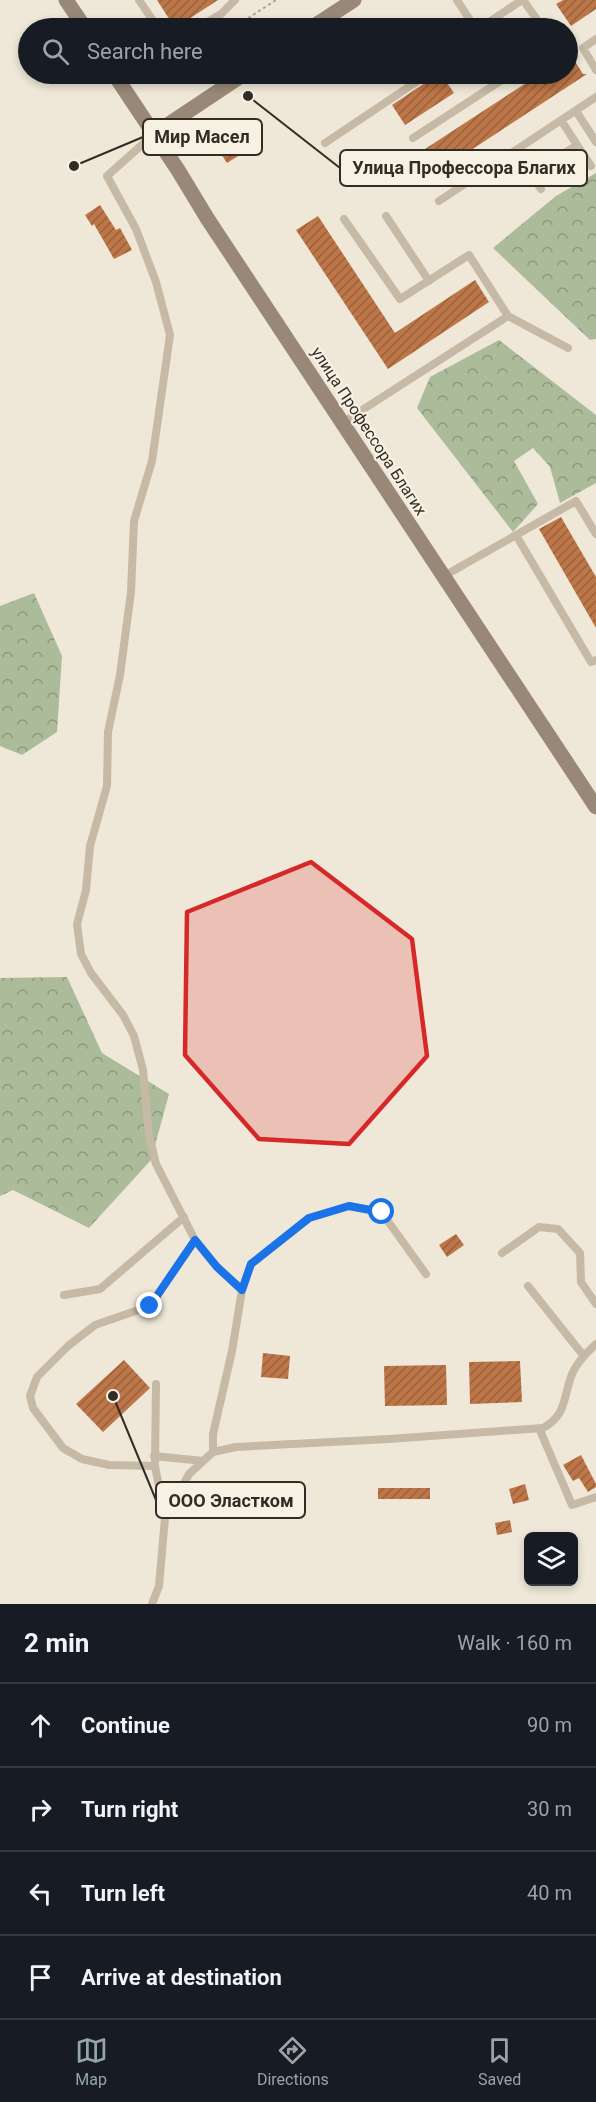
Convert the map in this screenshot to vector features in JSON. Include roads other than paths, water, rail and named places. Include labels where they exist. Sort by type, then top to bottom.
[{"type":"main road","points":[[66,0],[78,18]]},
{"type":"main road","points":[[326,18],[354,0]]},
{"type":"main road","name":"улица Профессора Благих","points":[[121,84],[596,807]]},
{"type":"main road","points":[[154,134],[229,84]]},
{"type":"lane","points":[[139,0],[151,18]]},
{"type":"lane","points":[[214,18],[235,0]]},
{"type":"lane","points":[[457,0],[469,18]]},
{"type":"lane","points":[[495,18],[523,0],[536,18]]},
{"type":"lane","points":[[596,39],[583,48],[596,70]]},
{"type":"lane","points":[[325,142],[413,84]]},
{"type":"lane","points":[[413,138],[496,84]]},
{"type":"lane","points":[[439,201],[596,97]]},
{"type":"lane","points":[[576,111],[596,142]]},
{"type":"lane","points":[[561,120],[591,166]]},
{"type":"lane","points":[[154,134],[107,176],[136,229],[156,282],[170,335],[152,461],[134,521],[131,592],[120,675],[108,732],[107,786],[90,846],[86,890],[77,924],[81,954],[91,973],[123,1015],[134,1036],[143,1070],[149,1135],[156,1164],[195,1240],[217,1267],[242,1290]]},
{"type":"lane","points":[[544,166],[577,145]]},
{"type":"lane","points":[[515,151],[541,189]]},
{"type":"lane","points":[[386,216],[429,281]]},
{"type":"lane","points":[[344,219],[400,299],[469,255],[508,316],[567,348]]},
{"type":"lane","points":[[342,423],[508,316]]},
{"type":"lane","points":[[444,576],[576,501],[596,534]]},
{"type":"lane","points":[[516,535],[591,662],[596,660]]},
{"type":"lane","points":[[213,1452],[213,1434],[232,1351],[242,1290],[251,1264],[309,1218],[349,1206],[382,1212],[426,1274]]},
{"type":"lane","points":[[64,1295],[100,1289],[184,1217]]},
{"type":"lane","points":[[502,1253],[539,1227],[558,1229],[580,1252],[581,1282],[596,1304]]},
{"type":"lane","points":[[155,1466],[109,1465],[82,1459],[63,1448],[33,1408],[30,1396],[38,1377],[68,1346],[94,1325],[150,1306],[195,1240]]},
{"type":"lane","points":[[528,1286],[583,1355]]},
{"type":"lane","points":[[165,1518],[189,1474],[213,1452],[236,1447],[539,1428],[555,1421],[561,1413],[573,1372],[583,1355],[596,1344]]},
{"type":"lane","points":[[153,1604],[159,1586],[165,1518],[154,1456],[156,1384]]},
{"type":"lane","points":[[539,1428],[572,1505],[596,1497]]},
{"type":"lane","points":[[154,1456],[203,1461]]},
{"type":"place","name":"Улица Профессора Благих","points":[[248,96]]},
{"type":"place","name":"Мир Масел","points":[[74,166]]},
{"type":"place","name":"ООО Эластком","points":[[113,1396]]}]
